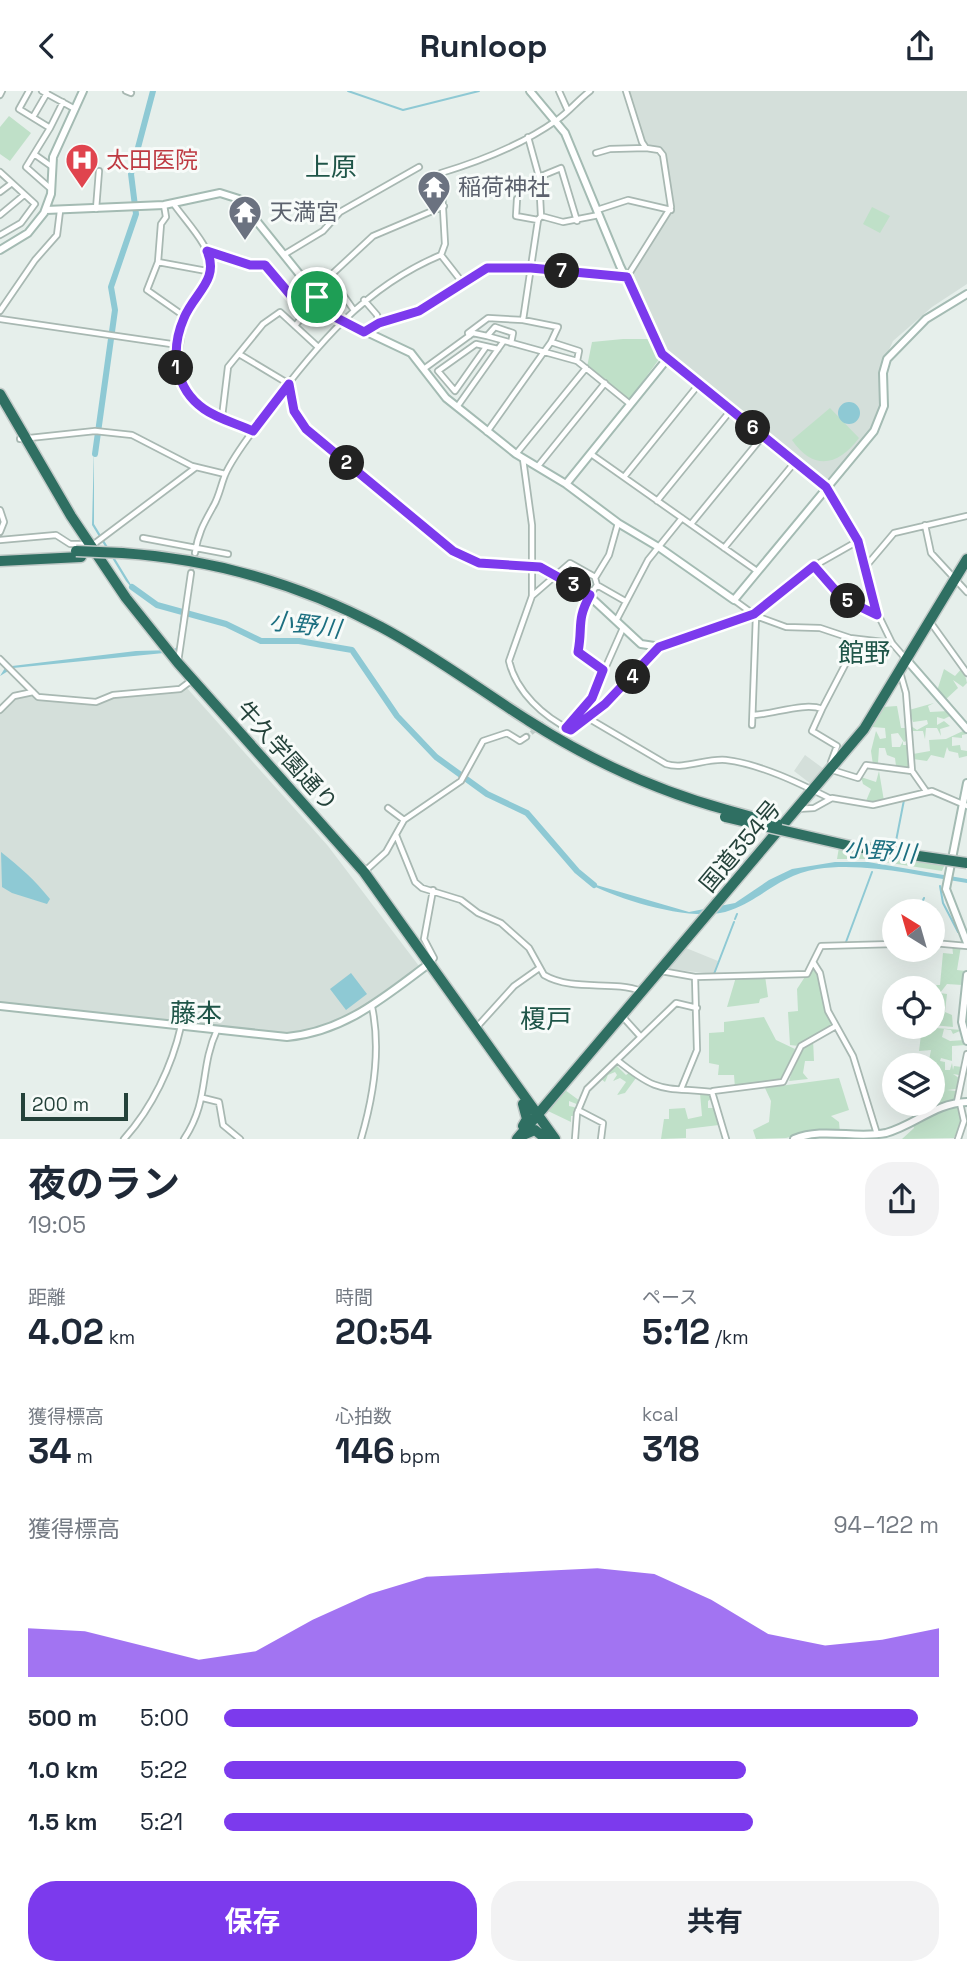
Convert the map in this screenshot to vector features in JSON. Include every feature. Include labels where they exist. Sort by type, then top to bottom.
[{"type":"highway","name":"牛久学園通り","points":[[0,394],[23,439]]},
{"type":"highway","name":"牛久学園通り","points":[[0,405],[139,625],[363,872],[547,1135],[555,1139]]},
{"type":"highway","name":"牛久学園通り","points":[[88,546],[191,682],[342,855],[476,1028],[524,1100]]},
{"type":"highway","points":[[0,556],[88,546],[124,556],[220,574],[275,589],[324,608],[397,643],[587,761],[624,779],[726,813],[850,846],[967,863]]},
{"type":"highway","points":[[0,561],[88,546]]},
{"type":"highway","name":"国道354号","points":[[518,1137],[864,729],[967,559]]},
{"type":"highway","points":[[726,813],[855,841],[967,856]]},
{"type":"highway","points":[[518,1137],[527,1119],[524,1100],[537,1104],[552,1097]]},
{"type":"highway","points":[[547,1135],[544,1116],[552,1097]]},
{"type":"highway","points":[[518,1137],[534,1130],[547,1135]]},
{"type":"street","points":[[29,91],[19,109],[50,128]]},
{"type":"street","points":[[0,172],[35,204],[21,223],[0,236],[3,248],[28,233],[46,210],[51,190],[51,166],[83,91]]},
{"type":"street","points":[[530,91],[565,133],[657,348],[667,359],[826,487],[858,541],[867,566],[872,603],[892,643],[967,729]]},
{"type":"street","points":[[559,91],[568,111]]},
{"type":"street","points":[[195,551],[200,525],[214,505],[225,474],[253,431],[318,347],[340,321],[364,300],[398,276],[441,255],[445,244],[441,173],[496,154],[528,137],[555,122],[590,91]]},
{"type":"street","points":[[626,91],[646,148]]},
{"type":"street","points":[[33,117],[44,92],[75,109]]},
{"type":"street","points":[[51,190],[26,167],[62,102]]},
{"type":"street","points":[[523,320],[540,218],[539,177],[528,137]]},
{"type":"street","points":[[596,153],[610,149],[646,148],[659,150],[663,155],[671,211],[627,277]]},
{"type":"street","points":[[34,154],[51,166]]},
{"type":"street","points":[[285,254],[323,231],[340,212],[419,167]]},
{"type":"street","points":[[539,177],[561,168],[577,221]]},
{"type":"street","points":[[96,209],[99,171]]},
{"type":"street","points":[[0,192],[12,183]]},
{"type":"street","points":[[46,210],[164,205],[212,194],[233,196],[245,203],[317,297],[340,321],[411,353],[446,398],[523,459],[566,484],[618,523],[660,548],[755,615],[786,627],[820,628],[858,640],[892,643]]},
{"type":"street","points":[[0,215],[24,195]]},
{"type":"street","points":[[517,199],[516,216],[563,222],[577,221],[628,200],[671,211]]},
{"type":"street","points":[[173,204],[207,251],[212,263],[212,272],[184,316],[176,372],[184,389],[204,409],[253,431]]},
{"type":"street","points":[[164,205],[166,217],[161,224],[158,262],[146,290],[184,316]]},
{"type":"street","points":[[353,309],[330,276],[373,236],[444,207]]},
{"type":"street","points":[[0,311],[35,260],[57,235],[60,211]]},
{"type":"street","points":[[207,251],[250,265],[265,265],[304,311]]},
{"type":"street","points":[[441,255],[462,282]]},
{"type":"street","points":[[158,262],[212,272]]},
{"type":"street","points":[[364,332],[379,323],[419,311],[487,268],[531,268],[627,277]]},
{"type":"street","points":[[734,600],[874,431],[884,406],[883,373],[887,359],[926,319],[967,295]]},
{"type":"street","points":[[295,326],[317,297]]},
{"type":"street","points":[[364,300],[377,315],[379,323]]},
{"type":"street","points":[[222,417],[228,367],[262,324],[280,311],[318,347]]},
{"type":"street","points":[[469,336],[468,333],[488,318],[523,320],[558,327],[551,342],[487,432]]},
{"type":"street","points":[[0,319],[178,345]]},
{"type":"street","points":[[487,336],[495,327],[513,333],[511,344]]},
{"type":"street","points":[[425,368],[473,333],[577,361],[631,404]]},
{"type":"street","points":[[457,407],[503,342]]},
{"type":"street","points":[[551,342],[579,351],[577,361]]},
{"type":"street","points":[[486,347],[455,391],[450,388],[439,371],[476,344],[498,349]]},
{"type":"street","points":[[239,354],[289,384],[294,411],[306,429],[453,551],[479,563],[532,565],[554,574],[590,595],[640,644],[659,647],[755,615],[814,566],[858,541]]},
{"type":"street","points":[[566,484],[667,359]]},
{"type":"street","points":[[516,454],[586,368]]},
{"type":"street","points":[[538,466],[605,383]]},
{"type":"street","points":[[624,477],[699,384]]},
{"type":"street","points":[[657,501],[730,410]]},
{"type":"street","points":[[23,439],[98,432],[132,435],[195,468],[225,474]]},
{"type":"street","points":[[691,524],[763,436]]},
{"type":"street","points":[[590,453],[757,571]]},
{"type":"street","points":[[523,459],[531,509],[532,596],[509,661],[525,693],[546,721],[571,730],[631,679],[659,647]]},
{"type":"street","points":[[724,548],[795,462]]},
{"type":"street","points":[[0,540],[56,535],[70,544],[88,546],[195,468]]},
{"type":"street","points":[[0,510],[4,522],[0,532]]},
{"type":"street","points":[[867,566],[894,533],[967,514]]},
{"type":"street","points":[[616,621],[648,560],[682,518]]},
{"type":"street","points":[[618,523],[609,555],[595,577],[597,585],[625,601]]},
{"type":"street","points":[[925,525],[930,553],[967,592]]},
{"type":"street","points":[[143,538],[195,551],[228,555]]},
{"type":"street","points":[[532,596],[554,574],[570,563],[595,577]]},
{"type":"street","points":[[814,566],[842,598],[877,615]]},
{"type":"street","points":[[178,663],[191,573]]},
{"type":"street","points":[[597,585],[579,615],[581,635],[578,652],[603,670]]},
{"type":"street","points":[[752,725],[755,615]]},
{"type":"street","points":[[930,621],[967,673]]},
{"type":"street","points":[[566,728],[592,698],[623,628]]},
{"type":"street","points":[[858,640],[812,731],[837,746],[831,768],[843,775],[858,778],[866,765],[912,771]]},
{"type":"street","points":[[4,663],[38,697],[96,702],[113,695],[180,689],[191,682]]},
{"type":"street","points":[[900,671],[906,693],[912,771],[926,791],[965,806]]},
{"type":"street","points":[[0,710],[14,696],[33,692]]},
{"type":"street","points":[[754,715],[778,714],[811,705],[822,709]]},
{"type":"street","points":[[588,718],[675,767],[695,761],[724,760],[762,770],[829,798],[873,805],[926,791]]},
{"type":"street","points":[[363,872],[386,852],[404,820],[463,779],[483,741],[507,733],[520,741],[526,737]]},
{"type":"street","points":[[945,944],[967,945],[948,900],[946,878],[965,806],[967,783]]},
{"type":"street","points":[[796,810],[814,808],[829,798]]},
{"type":"street","points":[[388,808],[404,820]]},
{"type":"street","points":[[396,835],[415,882],[422,888],[461,900],[506,926],[529,947],[538,969],[548,978],[586,987],[624,986],[642,991]]},
{"type":"street","points":[[0,1006],[273,1037],[297,1036],[336,1027],[372,1007],[434,958],[425,939],[433,890]]},
{"type":"street","points":[[660,971],[695,977],[807,974],[822,946],[882,944]]},
{"type":"street","points":[[813,962],[820,973],[826,1005],[853,1056],[877,1134]]},
{"type":"street","points":[[476,1028],[514,986],[538,969]]},
{"type":"street","points":[[967,975],[962,1022],[967,1039]]},
{"type":"street","points":[[681,1089],[696,1050],[695,977]]},
{"type":"street","points":[[575,1139],[578,1111],[587,1089],[676,1003],[697,1008]]},
{"type":"street","points":[[362,1139],[374,1071],[375,1033],[372,1007]]},
{"type":"street","points":[[622,1015],[640,1036]]},
{"type":"street","points":[[124,1139],[137,1123],[172,1060],[181,1026]]},
{"type":"street","points":[[617,1060],[648,1084],[667,1090],[712,1092],[783,1082],[800,1046],[836,1026]]},
{"type":"street","points":[[184,1139],[203,1098],[205,1070],[217,1030]]},
{"type":"street","points":[[958,1139],[965,1120],[961,1102],[967,1054]]},
{"type":"street","points":[[712,1092],[726,1139]]},
{"type":"street","points":[[203,1098],[219,1103],[223,1125],[240,1139]]},
{"type":"street","points":[[794,1139],[817,1133],[852,1137],[877,1134],[896,1129],[932,1109],[961,1102]]},
{"type":"street","points":[[578,1111],[603,1123],[601,1139]]},
{"type":"shaded area","points":[[627,91],[967,91],[967,284],[932,307],[893,341],[879,372],[882,404],[872,428],[827,480],[822,479],[661,349],[630,276],[673,209],[664,153],[660,148],[645,145]]},
{"type":"shaded area","points":[[186,687],[328,846],[419,966],[342,1021],[310,1031],[280,1034],[0,1002],[0,712],[16,697],[27,694],[94,703],[114,696],[180,692]]},
{"type":"shaded area","points":[[805,755],[824,769],[811,784],[794,771]]},
{"type":"shaded area","points":[[686,948],[718,961],[714,974],[668,969]]},
{"type":"green space","points":[[9,116],[31,133],[10,161],[0,154],[0,127]]},
{"type":"green space","points":[[872,207],[890,216],[880,233],[863,224]]},
{"type":"green space","points":[[649,339],[660,358],[629,400],[587,367],[592,342]]},
{"type":"green space","points":[[830,408],[859,438],[835,459],[818,461],[800,450],[792,440]]},
{"type":"green space","points":[[963,667],[967,683],[963,687],[953,680],[958,688],[945,700],[937,691],[944,669],[955,676]]},
{"type":"green space","points":[[934,703],[928,706],[930,712],[949,711],[952,715],[944,719],[937,717],[937,725],[944,721],[950,726],[940,729],[941,736],[937,728],[926,728],[925,739],[923,731],[910,731],[911,726],[917,730],[928,724],[927,720],[913,722],[909,710]]},
{"type":"green space","points":[[897,706],[901,728],[906,728],[908,740],[904,742],[898,733],[891,734],[892,747],[900,747],[903,741],[903,745],[908,745],[911,769],[889,766],[896,766],[895,758],[887,755],[885,748],[879,748],[878,763],[883,765],[873,765],[871,751],[876,731],[880,739],[886,738],[885,728],[872,727],[883,707]]},
{"type":"green space","points":[[965,730],[967,734],[962,735],[962,738],[952,737],[952,746],[960,745],[961,750],[967,751],[967,756],[959,758],[958,753],[949,751],[947,747],[944,758],[931,755],[927,761],[913,759],[913,754],[930,751],[929,740],[946,739]]},
{"type":"green space","points":[[879,771],[884,801],[861,802],[866,801],[871,789],[863,784],[861,777],[876,782]]},
{"type":"green space","points":[[839,847],[945,864],[942,871],[865,859],[837,859]]},
{"type":"green space","points":[[952,944],[961,946],[957,970],[966,971],[962,985],[947,984],[945,987],[945,976],[941,976],[942,963],[945,963],[945,953],[953,954]]},
{"type":"green space","points":[[812,966],[820,977],[833,1025],[799,1046],[790,1045],[788,1012],[798,1011],[797,989]]},
{"type":"green space","points":[[765,976],[768,997],[760,999],[759,1003],[727,1007],[736,977]]},
{"type":"green space","points":[[945,1012],[952,1015],[953,1027],[945,1026]]},
{"type":"green space","points":[[764,1017],[776,1040],[795,1049],[783,1078],[777,1082],[735,1088],[734,1075],[718,1075],[719,1065],[709,1063],[709,1033],[724,1032],[724,1022]]},
{"type":"green space","points":[[813,1039],[814,1061],[805,1061],[803,1073],[808,1079],[789,1081],[798,1052]]},
{"type":"green space","points":[[920,1039],[965,1040],[966,1045],[952,1046],[952,1061],[945,1059],[945,1053],[919,1051]]},
{"type":"green space","points":[[952,1063],[953,1070],[954,1066],[962,1067],[959,1075],[953,1074],[959,1078],[956,1089],[947,1090],[956,1091],[955,1100],[945,1102],[945,1070],[950,1070]]},
{"type":"green space","points":[[615,1064],[626,1075],[630,1072],[636,1078],[625,1093],[617,1095],[626,1082],[620,1078],[613,1081],[617,1075],[615,1072],[608,1075],[605,1082],[601,1079]]},
{"type":"green space","points":[[839,1078],[849,1110],[831,1116],[839,1122],[840,1133],[817,1130],[786,1138],[756,1139],[753,1130],[769,1122],[771,1101],[765,1088]]},
{"type":"green space","points":[[565,1090],[580,1101],[579,1105],[569,1101],[569,1106],[578,1108],[576,1116],[571,1116],[571,1122],[548,1111]]},
{"type":"green space","points":[[710,1092],[714,1097],[708,1101],[708,1108],[714,1108],[714,1104],[719,1125],[686,1129],[686,1138],[661,1139],[664,1119],[669,1119],[669,1109],[685,1108],[688,1119],[702,1116],[700,1093]]},
{"type":"green space","points":[[957,1105],[961,1123],[954,1138],[902,1139],[914,1128],[912,1122],[923,1116],[945,1116],[945,1108]]},
{"type":"water","points":[[849,402],[857,405],[860,413],[857,421],[849,424],[841,421],[838,413],[841,405]]},
{"type":"water","points":[[94,449],[94,524],[136,593],[92,525]]},
{"type":"water","points":[[181,614],[184,614],[179,648],[174,652],[13,668],[0,676],[5,668],[12,666],[136,651],[173,650],[177,647]]},
{"type":"water","points":[[1,852],[44,892],[50,899],[47,904],[2,887]]},
{"type":"water","points":[[835,862],[868,862],[967,879],[967,883],[855,867],[817,869],[792,876],[731,910],[716,914],[698,914],[657,908],[617,896],[586,882],[689,912],[735,903],[769,880],[792,869]]},
{"type":"water","points":[[351,973],[367,994],[346,1010],[330,989]]},
{"type":"waterway","name":"小野川","points":[[95,454],[115,310],[111,287],[136,214],[131,174],[153,91]]},
{"type":"waterway","points":[[348,91],[403,110],[479,91]]},
{"type":"waterway","name":"小野川","points":[[132,587],[157,605],[226,624],[261,641],[299,641],[352,650],[397,716],[436,757],[487,794],[527,813],[577,871],[594,885]]},
{"type":"waterway","points":[[896,841],[904,800]]},
{"type":"waterway","points":[[846,942],[872,872]]},
{"type":"waterway","points":[[940,886],[943,903],[958,932]]},
{"type":"waterway","points":[[735,919],[737,914]]},
{"type":"waterway","points":[[714,974],[734,922]]},
{"type":"waterway","points":[[814,956],[818,947]]},
{"type":"waterway","points":[[673,963],[681,953]]},
{"type":"tunnel","points":[[191,573],[195,553]]},
{"type":"tunnel","points":[[526,737],[544,723]]},
{"type":"place","name":"太田医院","points":[[82,190]]},
{"type":"place","name":"稲荷神社","points":[[434,217]]},
{"type":"place","name":"天満宮","points":[[245,242]]},
{"type":"district","name":"上原","points":[[331,167]]},
{"type":"district","name":"館野","points":[[864,653]]},
{"type":"district","name":"藤本","points":[[196,1013]]},
{"type":"district","name":"榎戸","points":[[546,1019]]},
{"type":"route","points":[[207,251],[250,265],[265,265],[304,311],[317,297],[333,316],[364,332],[370,326],[419,311],[478,271],[487,268],[531,268],[627,277],[662,354],[826,487],[853,528],[865,558],[872,603],[877,615],[842,598],[814,566],[775,600],[754,614],[659,647],[605,704],[580,725],[571,730],[566,728],[592,698],[603,670],[578,652],[581,635],[579,615],[590,595],[540,567],[479,563],[469,561],[453,551],[306,429],[294,411],[289,397],[289,384],[253,431],[204,409],[184,389],[176,372],[180,328],[184,316],[210,278],[212,263],[207,251]]}]
